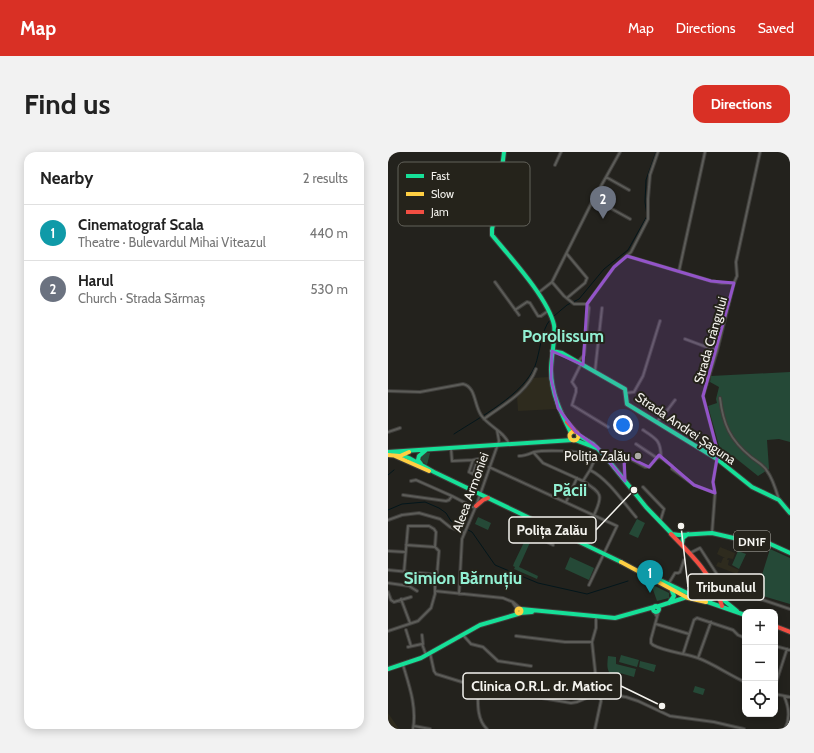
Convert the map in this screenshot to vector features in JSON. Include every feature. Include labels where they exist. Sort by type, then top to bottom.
[{"type":"main road","points":[[503,162],[504,152]]},
{"type":"main road","points":[[493,226],[492,234],[538,293],[549,311],[554,326],[551,371],[552,386],[558,408],[578,439],[574,440],[570,438],[574,433]]},
{"type":"main road","name":"Strada Andrei Șaguna","points":[[552,351],[562,353],[625,389],[627,404],[717,459],[752,487],[779,500],[790,513]]},
{"type":"main road","points":[[562,440],[574,433]]},
{"type":"main road","name":"DN1F","points":[[574,433],[589,440],[601,451],[659,522],[670,532],[676,535],[712,533],[738,539],[766,542],[790,553]]},
{"type":"main road","name":"DN1F","points":[[389,453],[562,440],[574,440],[590,445],[601,451]]},
{"type":"main road","points":[[422,465],[418,458],[420,454],[426,450]]},
{"type":"main road","name":"DN1F","points":[[404,456],[413,451]]},
{"type":"main road","points":[[389,453],[404,456],[699,602],[722,606],[742,614]]},
{"type":"main road","name":"DN1F","points":[[389,453],[395,456],[404,456],[434,472]]},
{"type":"main road","points":[[476,507],[483,500],[489,498]]},
{"type":"main road","points":[[670,532],[690,553],[716,589],[722,606]]},
{"type":"main road","points":[[683,545],[682,538],[691,534]]},
{"type":"main road","points":[[678,540],[677,537],[682,535]]},
{"type":"main road","points":[[666,605],[672,600],[674,594],[669,586]]},
{"type":"main road","points":[[706,602],[716,596],[716,589]]},
{"type":"main road","points":[[388,669],[403,665],[428,654],[480,625],[519,611],[538,611],[596,618],[615,618],[656,609],[687,595]]},
{"type":"main road","points":[[719,595],[729,605],[742,614]]},
{"type":"main road","points":[[778,627],[790,632]]},
{"type":"street","points":[[554,165],[561,152]]},
{"type":"street","points":[[538,293],[552,282],[594,199],[620,152]]},
{"type":"street","points":[[587,304],[614,267],[631,252],[648,219],[650,175],[658,152]]},
{"type":"street","points":[[679,272],[705,152]]},
{"type":"street","name":"Strada Crângului","points":[[712,533],[716,493],[713,482],[718,453],[717,444],[703,396],[717,351],[737,276],[736,262],[760,152]]},
{"type":"street","points":[[606,177],[629,190]]},
{"type":"street","points":[[594,199],[630,219]]},
{"type":"street","points":[[567,253],[588,278],[585,283],[567,298]]},
{"type":"street","points":[[627,256],[711,281],[734,283]]},
{"type":"street","points":[[495,282],[519,315]]},
{"type":"street","points":[[552,282],[574,304],[587,304]]},
{"type":"street","points":[[514,310],[527,302],[530,303],[538,316],[549,311]]},
{"type":"street","points":[[587,304],[589,308],[584,355],[572,382],[576,388],[572,405],[608,427]]},
{"type":"street","points":[[595,371],[602,308]]},
{"type":"street","points":[[626,393],[634,392],[642,376],[660,321]]},
{"type":"street","points":[[685,339],[717,351]]},
{"type":"street","points":[[484,419],[518,395],[532,379],[536,369]]},
{"type":"street","points":[[388,391],[420,392],[463,384],[468,385],[472,390],[480,414],[505,437],[510,444]]},
{"type":"street","points":[[720,398],[722,413],[732,438],[738,446],[767,471],[779,500]]},
{"type":"street","points":[[657,421],[663,416],[675,400]]},
{"type":"street","points":[[388,432],[400,428]]},
{"type":"street","points":[[497,430],[500,438],[498,445]]},
{"type":"street","points":[[643,430],[652,436],[659,444],[661,448],[661,458]]},
{"type":"street","points":[[636,444],[657,458],[661,458],[672,466],[672,469],[694,485],[716,493]]},
{"type":"street","name":"Aleea Armoniei","points":[[458,594],[462,540],[476,507],[498,445]]},
{"type":"street","points":[[451,448],[452,460],[478,459],[473,474],[469,472],[473,460]]},
{"type":"street","points":[[519,456],[526,456],[534,452],[574,451],[587,455],[594,461],[583,481]]},
{"type":"street","points":[[534,452],[543,464],[577,478],[597,490],[599,495],[598,506],[594,515]]},
{"type":"street","points":[[626,481],[624,464],[627,457],[645,467],[649,467],[657,458]]},
{"type":"street","points":[[489,467],[617,526],[589,585]]},
{"type":"street","points":[[590,470],[603,479],[636,517]]},
{"type":"street","points":[[566,502],[577,478]]},
{"type":"street","points":[[411,481],[416,480],[476,507]]},
{"type":"street","points":[[643,487],[664,509],[659,522]]},
{"type":"street","points":[[403,495],[446,501],[452,496]]},
{"type":"street","points":[[388,520],[402,515],[419,513],[431,515],[440,519],[450,527],[465,532]]},
{"type":"street","points":[[404,572],[409,525],[429,526],[434,529],[436,532],[435,547]]},
{"type":"street","points":[[529,533],[553,545]]},
{"type":"street","points":[[388,631],[418,621],[431,608],[434,602],[435,578],[437,575],[439,551],[435,547],[406,545]]},
{"type":"street","points":[[690,553],[700,548],[728,587],[743,596]]},
{"type":"street","points":[[388,551],[405,552]]},
{"type":"street","points":[[669,586],[674,573],[678,574],[680,572],[684,560]]},
{"type":"street","points":[[388,570],[430,574],[434,575],[435,578]]},
{"type":"street","points":[[712,584],[722,579],[733,578],[747,583],[756,598],[790,609]]},
{"type":"street","points":[[388,583],[409,586],[416,591]]},
{"type":"street","points":[[435,591],[500,597],[513,602],[519,611]]},
{"type":"street","points":[[388,592],[391,600],[394,602],[411,597]]},
{"type":"street","points":[[401,599],[410,623]]},
{"type":"street","points":[[656,609],[657,617]]},
{"type":"street","points":[[656,609],[656,624],[651,643],[656,646],[698,658],[715,666],[732,677],[742,681]]},
{"type":"street","points":[[595,729],[601,701],[592,642],[596,628],[596,618]]},
{"type":"street","points":[[683,654],[689,634],[695,619],[697,618],[733,630],[742,637]]},
{"type":"street","points":[[698,658],[711,622]]},
{"type":"street","points":[[656,624],[689,634]]},
{"type":"street","points":[[406,630],[411,646]]},
{"type":"street","points":[[462,634],[469,643],[483,646],[498,661],[531,666]]},
{"type":"street","points":[[422,635],[423,644],[436,674],[478,688],[571,703],[599,693],[626,697],[670,716],[714,722],[742,729]]},
{"type":"street","points":[[516,636],[565,642],[592,642]]},
{"type":"street","points":[[408,647],[423,644]]},
{"type":"street","points":[[777,681],[789,650],[778,647]]},
{"type":"street","points":[[403,665],[412,698],[413,729]]},
{"type":"street","points":[[478,688],[481,723],[486,729]]},
{"type":"street","points":[[778,695],[790,697]]},
{"type":"street","points":[[784,696],[789,715],[785,729]]},
{"type":"street","points":[[414,726],[430,729]]},
{"type":"highlighted area","points":[[627,256],[711,281],[734,283],[703,396],[718,453],[713,482],[715,493],[694,485],[659,455],[649,467],[624,455],[625,481],[597,447],[576,432],[558,408],[551,379],[552,351],[583,365],[587,304],[614,267]]},
{"type":"shaded area","points":[[549,377],[553,398],[557,409],[518,411],[517,396],[531,378]]},
{"type":"shaded area","points":[[720,547],[735,553],[733,559],[728,558],[727,560],[729,560],[728,565],[739,570],[737,574],[716,566],[718,562],[721,563],[723,558],[725,558],[717,554]]},
{"type":"shaded area","points":[[388,713],[399,729],[388,729]]},
{"type":"green space","points":[[790,372],[790,442],[779,439],[767,440],[769,469],[758,476],[733,456],[725,462],[721,453],[708,406],[717,403],[716,399],[719,387],[710,382],[711,376]]},
{"type":"green space","points":[[423,453],[430,453],[427,465],[421,460]]},
{"type":"green space","points":[[478,517],[491,523],[488,530],[475,524]]},
{"type":"green space","points":[[637,519],[645,523],[638,538],[629,534]]},
{"type":"green space","points":[[527,536],[532,538],[519,567],[538,576],[537,579],[514,569],[515,567],[513,566]]},
{"type":"green space","points":[[770,549],[790,558],[790,604],[756,594]]},
{"type":"green space","points":[[738,551],[746,554],[739,569],[732,565]]},
{"type":"green space","points":[[570,557],[594,568],[589,580],[565,569]]},
{"type":"green space","points":[[651,584],[669,593],[669,598],[657,601]]},
{"type":"green space","points":[[621,655],[639,660],[637,667],[619,662]]},
{"type":"green space","points":[[608,656],[616,657],[616,664],[636,669],[634,677],[620,673],[617,678],[612,676],[607,663]]},
{"type":"green space","points":[[640,661],[656,665],[654,672],[639,667]]},
{"type":"green space","points":[[695,686],[705,689],[703,695],[693,692]]},
{"type":"waterway","points":[[554,316],[567,305],[579,299],[604,269],[628,250],[647,216],[645,202],[646,180],[656,152]]},
{"type":"waterway","points":[[454,434],[488,413],[511,396],[529,377],[537,361],[543,336],[550,320]]},
{"type":"waterway","points":[[388,475],[394,470]]},
{"type":"waterway","points":[[388,510],[402,504],[425,502],[439,508],[446,513],[451,521],[472,532],[495,565],[538,583],[587,594],[628,581]]},
{"type":"traffic: fast","points":[[503,162],[504,152]]},
{"type":"traffic: fast","points":[[493,226],[492,235],[528,278],[550,314],[554,325],[551,378],[560,410],[571,433]]},
{"type":"traffic: fast","points":[[552,351],[562,353],[625,389],[627,404],[717,459],[752,487],[779,500],[790,513]]},
{"type":"traffic: fast","points":[[578,435],[593,444],[605,456],[646,507],[672,534],[712,533],[738,539],[766,542],[790,553]]},
{"type":"traffic: fast","points":[[388,452],[573,440]]},
{"type":"traffic: fast","points":[[575,440],[596,448]]},
{"type":"traffic: fast","points":[[421,464],[418,460],[419,456],[426,450]]},
{"type":"traffic: fast","points":[[393,452],[409,458],[434,472],[621,562]]},
{"type":"traffic: fast","points":[[682,544],[683,538],[688,534]]},
{"type":"traffic: fast","points":[[641,571],[702,600],[742,614]]},
{"type":"traffic: fast","points":[[669,603],[674,596],[672,591]]},
{"type":"traffic: fast","points":[[706,602],[714,598],[716,591]]},
{"type":"traffic: fast","points":[[656,607],[687,597]]},
{"type":"traffic: fast","points":[[721,598],[737,611]]},
{"type":"traffic: fast","points":[[656,606],[659,609],[656,612],[653,609],[656,606]]},
{"type":"traffic: fast","points":[[521,609],[615,618],[654,607]]},
{"type":"traffic: fast","points":[[520,613],[532,612]]},
{"type":"traffic: fast","points":[[388,669],[421,658],[480,625],[518,614]]},
{"type":"traffic: slow","points":[[572,432],[576,432],[578,436],[576,440],[572,440],[570,438],[570,434],[572,432]]},
{"type":"traffic: slow","points":[[388,455],[400,456],[409,452]]},
{"type":"traffic: slow","points":[[395,456],[429,471]]},
{"type":"traffic: slow","points":[[621,562],[688,598],[706,602]]},
{"type":"traffic: slow","points":[[519,608],[522,611],[519,614],[516,611],[519,608]]},
{"type":"traffic: jam","points":[[567,422],[576,432]]},
{"type":"traffic: jam","points":[[476,506],[488,498]]},
{"type":"traffic: jam","points":[[671,534],[694,558],[708,576],[719,596],[722,606]]},
{"type":"traffic: jam","points":[[778,627],[790,632]]},
{"type":"place","name":"Harul","points":[[603,219]]},
{"type":"place","name":"Poliția Zalău","points":[[638,456]]},
{"type":"place","name":"Polița Zalău","points":[[634,490]]},
{"type":"place","name":"Tribunalul","points":[[681,526]]},
{"type":"place","name":"Cinematograf Scala","points":[[650,593]]},
{"type":"place","name":"Clinica O.R.L. dr. Matioc","points":[[662,706]]},
{"type":"district","name":"Porolissum","points":[[563,336]]},
{"type":"district","name":"Păcii","points":[[570,490]]},
{"type":"district","name":"Simion Bărnuțiu","points":[[463,578]]}]
